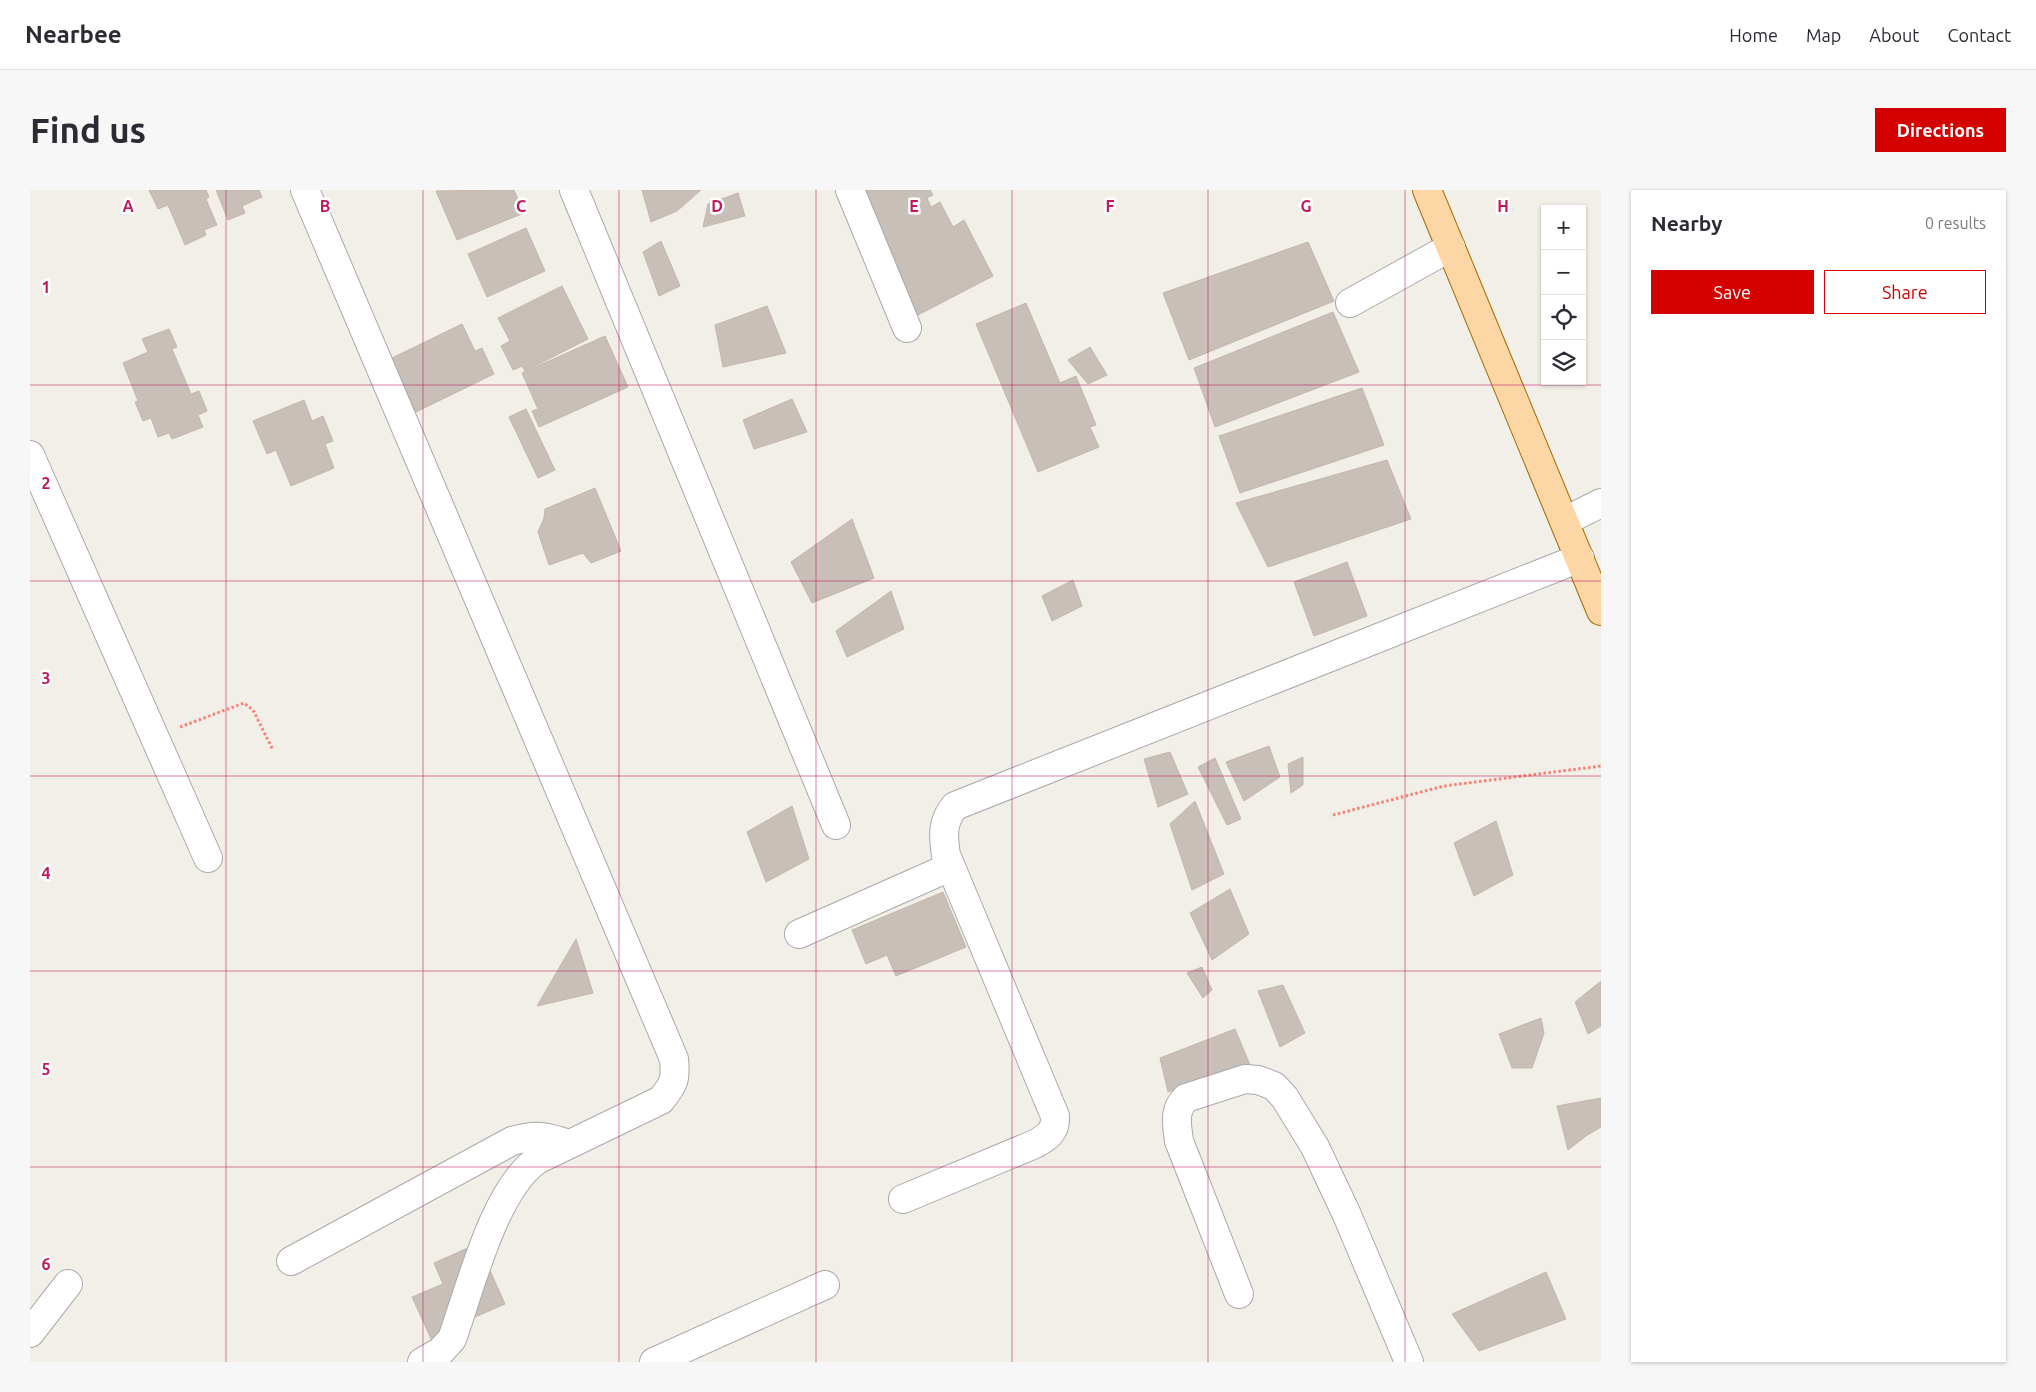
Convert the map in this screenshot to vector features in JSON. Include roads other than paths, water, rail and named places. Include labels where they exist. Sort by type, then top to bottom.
[{"type":"main road","points":[[1427,190],[1601,611]]},
{"type":"street","points":[[305,190],[674,1059],[676,1076],[673,1086],[661,1100],[568,1144],[524,1168],[495,1216],[452,1339],[441,1351],[422,1362]]},
{"type":"street","points":[[574,190],[836,825]]},
{"type":"street","points":[[850,190],[907,328]]},
{"type":"street","points":[[1350,303],[1451,247]]},
{"type":"street","points":[[30,455],[208,858]]},
{"type":"street","points":[[1565,521],[1601,504]]},
{"type":"street","points":[[903,1199],[1035,1144],[1053,1132],[1056,1123],[1055,1116],[950,867],[943,834],[947,815],[955,806],[1580,558]]},
{"type":"street","points":[[799,934],[950,867]]},
{"type":"street","points":[[1239,1294],[1179,1141],[1176,1116],[1180,1105],[1186,1098],[1245,1079],[1258,1080],[1274,1086],[1285,1098],[1315,1147],[1347,1215],[1409,1362]]},
{"type":"street","points":[[292,1261],[512,1141],[531,1135],[546,1136],[568,1144]]},
{"type":"street","points":[[30,1333],[68,1284]]},
{"type":"street","points":[[654,1362],[825,1285]]}]
